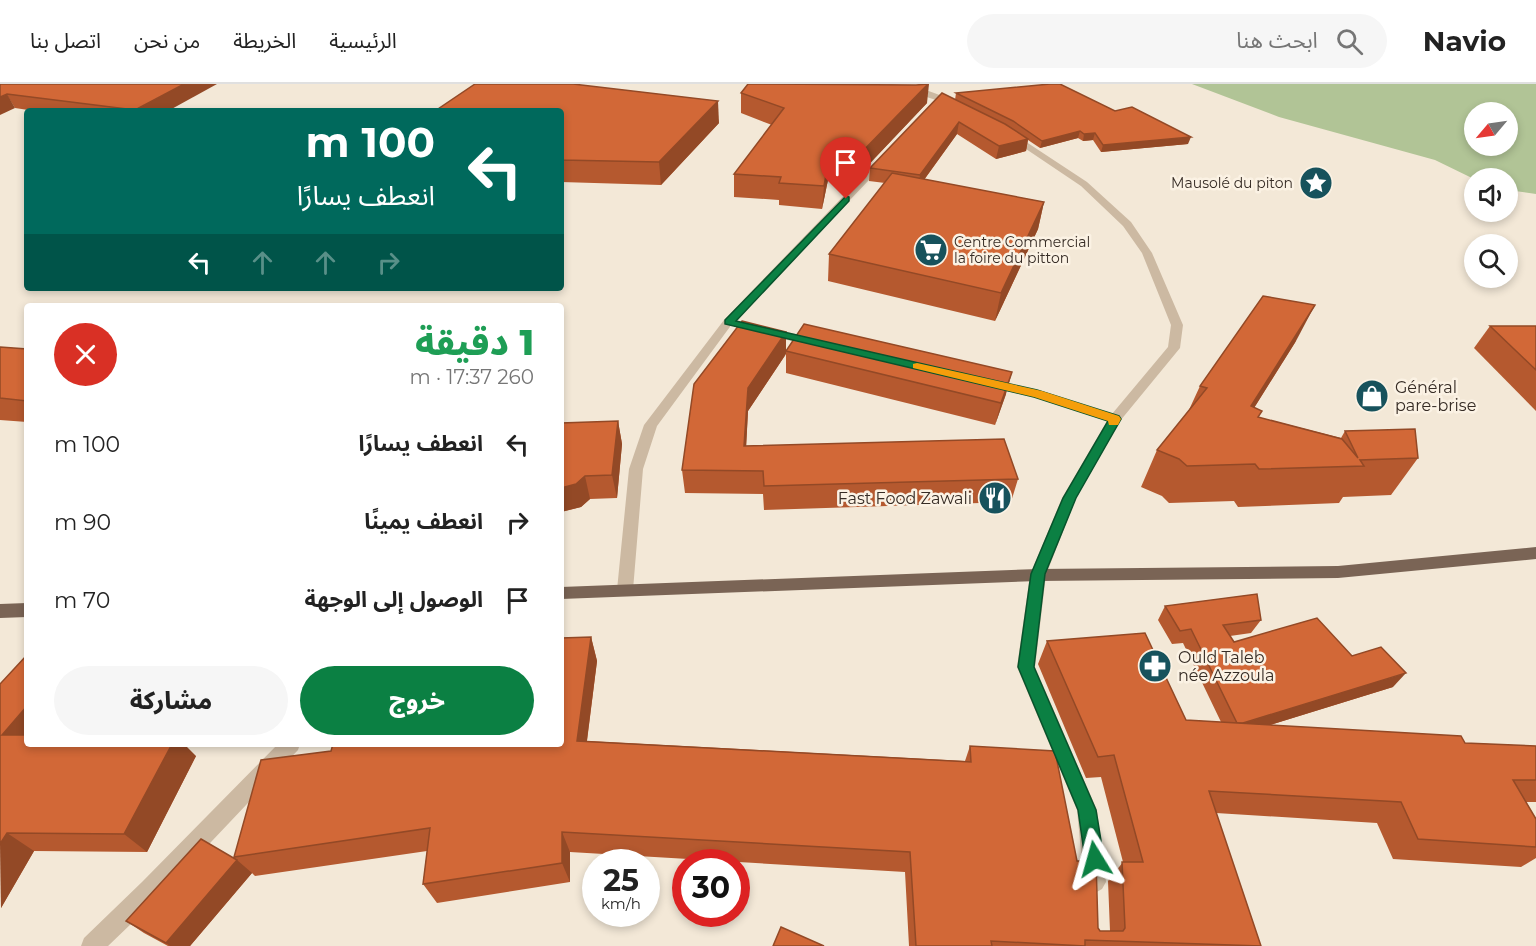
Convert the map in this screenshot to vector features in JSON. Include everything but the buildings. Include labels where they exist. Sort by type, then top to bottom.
[{"type":"main road","points":[[564,593],[1038,574],[1338,572],[1536,553]]},
{"type":"main road","points":[[0,611],[24,610]]},
{"type":"street","points":[[890,84],[968,113]]},
{"type":"street","points":[[997,128],[1084,184],[1127,224],[1147,253],[1177,325],[1174,348],[1115,419],[1069,498],[1038,574],[1026,667],[1087,810],[1095,859],[1096,903]]},
{"type":"street","points":[[626,590],[636,469],[651,424],[890,152]]},
{"type":"street","points":[[740,325],[831,346]]},
{"type":"street","points":[[980,381],[1037,394],[1115,419]]},
{"type":"street","points":[[92,946],[150,890],[288,747]]},
{"type":"green space","points":[[1192,84],[1536,84],[1536,194],[1518,191],[1518,168],[1464,168],[1464,174],[1435,160],[1279,117]]},
{"type":"slow traffic","points":[[917,366],[1037,394],[1115,419],[1114,422]]},
{"type":"place","name":"Mausolé du piton","points":[[1316,183]]},
{"type":"place","name":"Centre Commercial la foire du pitton","points":[[931,250]]},
{"type":"place","name":"Général pare-brise","points":[[1372,396]]},
{"type":"place","name":"Fast Food Zawali","points":[[995,498]]},
{"type":"place","name":"Ould Taleb née Azzoula","points":[[1155,666]]},
{"type":"route","points":[[846,199],[728,322],[1037,394],[1115,419],[1069,498],[1038,574],[1026,667],[1087,810],[1095,859]]}]
